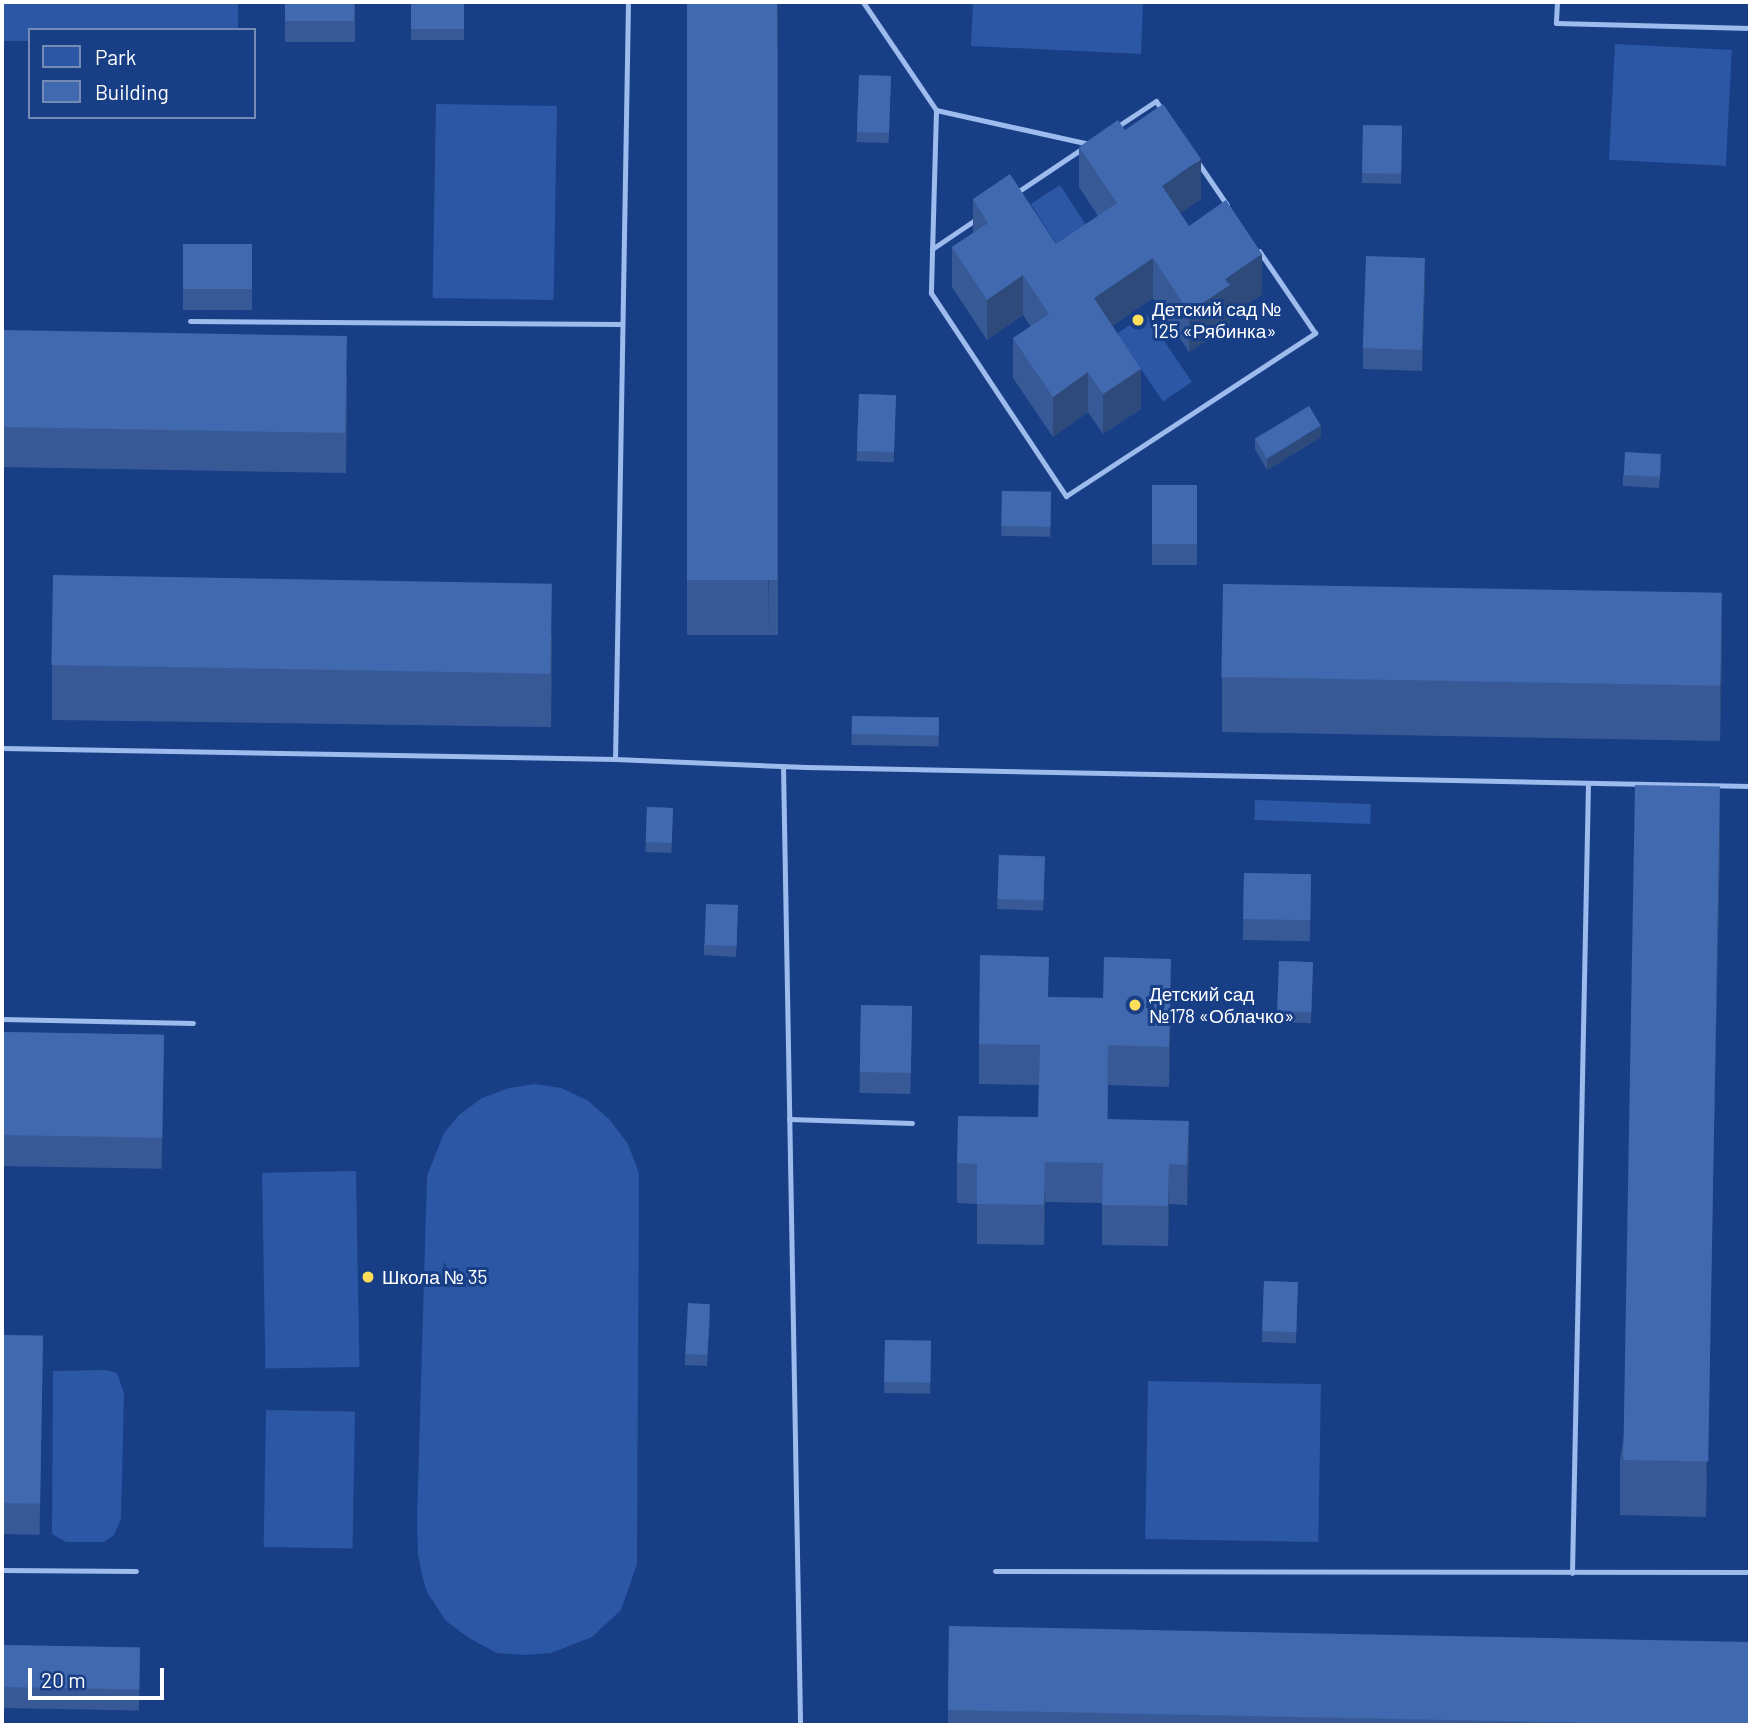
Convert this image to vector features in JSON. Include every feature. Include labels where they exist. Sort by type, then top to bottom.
[{"type":"lane","points":[[615,759],[628,2]]},
{"type":"lane","points":[[863,2],[936,110],[930,293],[1066,496],[1315,333],[1254,244]]},
{"type":"lane","points":[[1557,2],[1556,23],[1750,28]]},
{"type":"lane","points":[[1111,130],[1156,101],[1171,123]]},
{"type":"lane","points":[[936,110],[1089,145]]},
{"type":"lane","points":[[1010,197],[1100,137]]},
{"type":"lane","points":[[1194,156],[1232,211]]},
{"type":"lane","points":[[932,249],[988,212]]},
{"type":"lane","points":[[190,321],[622,324]]},
{"type":"lane","points":[[2,748],[615,759],[783,766],[1750,786]]},
{"type":"lane","points":[[783,766],[800,1725]]},
{"type":"lane","points":[[1572,1573],[1588,783]]},
{"type":"lane","points":[[2,1019],[193,1023]]},
{"type":"lane","points":[[789,1119],[912,1123]]},
{"type":"lane","points":[[2,1570],[136,1571]]},
{"type":"lane","points":[[995,1571],[1750,1572]]},
{"type":"green space","points":[[2,2],[238,2],[238,28],[28,28],[28,41],[2,41]]},
{"type":"green space","points":[[973,2],[1143,2],[1141,54],[971,46]]},
{"type":"green space","points":[[1615,44],[1732,50],[1726,166],[1609,160]]},
{"type":"green space","points":[[436,104],[557,106],[554,300],[433,298]]},
{"type":"green space","points":[[1060,185],[1102,250],[1073,269],[1031,204]]},
{"type":"green space","points":[[1146,314],[1192,382],[1163,402],[1117,334]]},
{"type":"green space","points":[[1255,800],[1371,804],[1370,824],[1254,820]]},
{"type":"green space","points":[[536,1084],[561,1088],[587,1100],[609,1119],[628,1144],[639,1173],[637,1564],[621,1610],[592,1637],[551,1653],[525,1655],[497,1653],[469,1638],[446,1621],[427,1592],[423,1579],[418,1555],[417,1521],[427,1176],[444,1133],[459,1115],[482,1098],[509,1088]]},
{"type":"green space","points":[[356,1171],[359,1367],[265,1369],[262,1173]]},
{"type":"green space","points":[[106,1370],[117,1373],[124,1393],[121,1519],[114,1535],[104,1542],[66,1542],[52,1534],[53,1371]]},
{"type":"green space","points":[[1148,1381],[1321,1384],[1318,1542],[1145,1539]]},
{"type":"green space","points":[[266,1410],[355,1412],[353,1549],[264,1547]]},
{"type":"building","points":[[285,2],[354,2],[354,21],[285,21]]},
{"type":"building","points":[[411,2],[464,2],[464,29],[411,29]]},
{"type":"building","points":[[687,2],[777,2],[777,580],[687,580]]},
{"type":"building","points":[[859,75],[891,76],[889,133],[857,132]]},
{"type":"building","points":[[1163,104],[1201,159],[1162,186],[1189,226],[1226,200],[1262,254],[1225,279],[1230,285],[1189,312],[1153,258],[1094,298],[1141,369],[1103,394],[1088,372],[1053,397],[1013,338],[1049,314],[1023,275],[987,300],[952,247],[988,223],[973,199],[1010,174],[1056,244],[1117,203],[1079,147],[1118,120],[1125,130]]},
{"type":"building","points":[[1363,125],[1402,126],[1401,174],[1362,173]]},
{"type":"building","points":[[183,244],[252,244],[252,289],[183,289]]},
{"type":"building","points":[[1366,256],[1425,258],[1422,350],[1363,348]]},
{"type":"building","points":[[2,330],[347,336],[345,433],[2,427]]},
{"type":"building","points":[[859,394],[896,395],[894,452],[857,451]]},
{"type":"building","points":[[1309,406],[1321,426],[1267,458],[1255,438]]},
{"type":"building","points":[[1625,452],[1661,454],[1660,477],[1624,475]]},
{"type":"building","points":[[1152,485],[1197,485],[1197,544],[1152,544]]},
{"type":"building","points":[[1002,491],[1051,492],[1050,527],[1001,526]]},
{"type":"building","points":[[53,575],[552,584],[550,674],[51,665]]},
{"type":"building","points":[[1223,584],[1722,593],[1720,686],[1221,677]]},
{"type":"building","points":[[852,716],[939,718],[939,736],[852,734]]},
{"type":"building","points":[[1635,785],[1720,786],[1708,1461],[1623,1460]]},
{"type":"building","points":[[647,807],[673,808],[672,843],[646,842]]},
{"type":"building","points":[[999,855],[1045,857],[1043,901],[997,899]]},
{"type":"building","points":[[1244,873],[1311,874],[1310,920],[1243,919]]},
{"type":"building","points":[[706,904],[738,905],[737,946],[705,945]]},
{"type":"building","points":[[980,955],[1049,957],[1048,997],[1103,998],[1104,957],[1171,959],[1169,1047],[1108,1045],[1107,1119],[1189,1121],[1187,1165],[1169,1164],[1168,1206],[1102,1205],[1103,1163],[1045,1162],[1044,1205],[977,1204],[977,1164],[957,1163],[958,1116],[1038,1117],[1040,1045],[979,1044]]},
{"type":"building","points":[[1279,961],[1313,962],[1311,1012],[1277,1011]]},
{"type":"building","points":[[861,1005],[912,1006],[911,1073],[860,1072]]},
{"type":"building","points":[[2,1032],[164,1035],[162,1138],[2,1135]]},
{"type":"building","points":[[1264,1281],[1298,1282],[1296,1332],[1262,1331]]},
{"type":"building","points":[[688,1303],[710,1304],[707,1355],[685,1354]]},
{"type":"building","points":[[2,1335],[43,1336],[40,1504],[2,1503]]},
{"type":"building","points":[[885,1340],[931,1341],[930,1383],[884,1382]]},
{"type":"building","points":[[949,1626],[1750,1642],[1750,1725],[948,1710]]},
{"type":"building","points":[[2,1645],[140,1647],[139,1689],[2,1687]]},
{"type":"place","name":"Детский сад № 125 «Рябинка»","points":[[1138,320]]},
{"type":"place","name":"Детский сад №178 «Облачко»","points":[[1135,1005]]},
{"type":"place","name":"Школа № 35","points":[[368,1277]]}]
